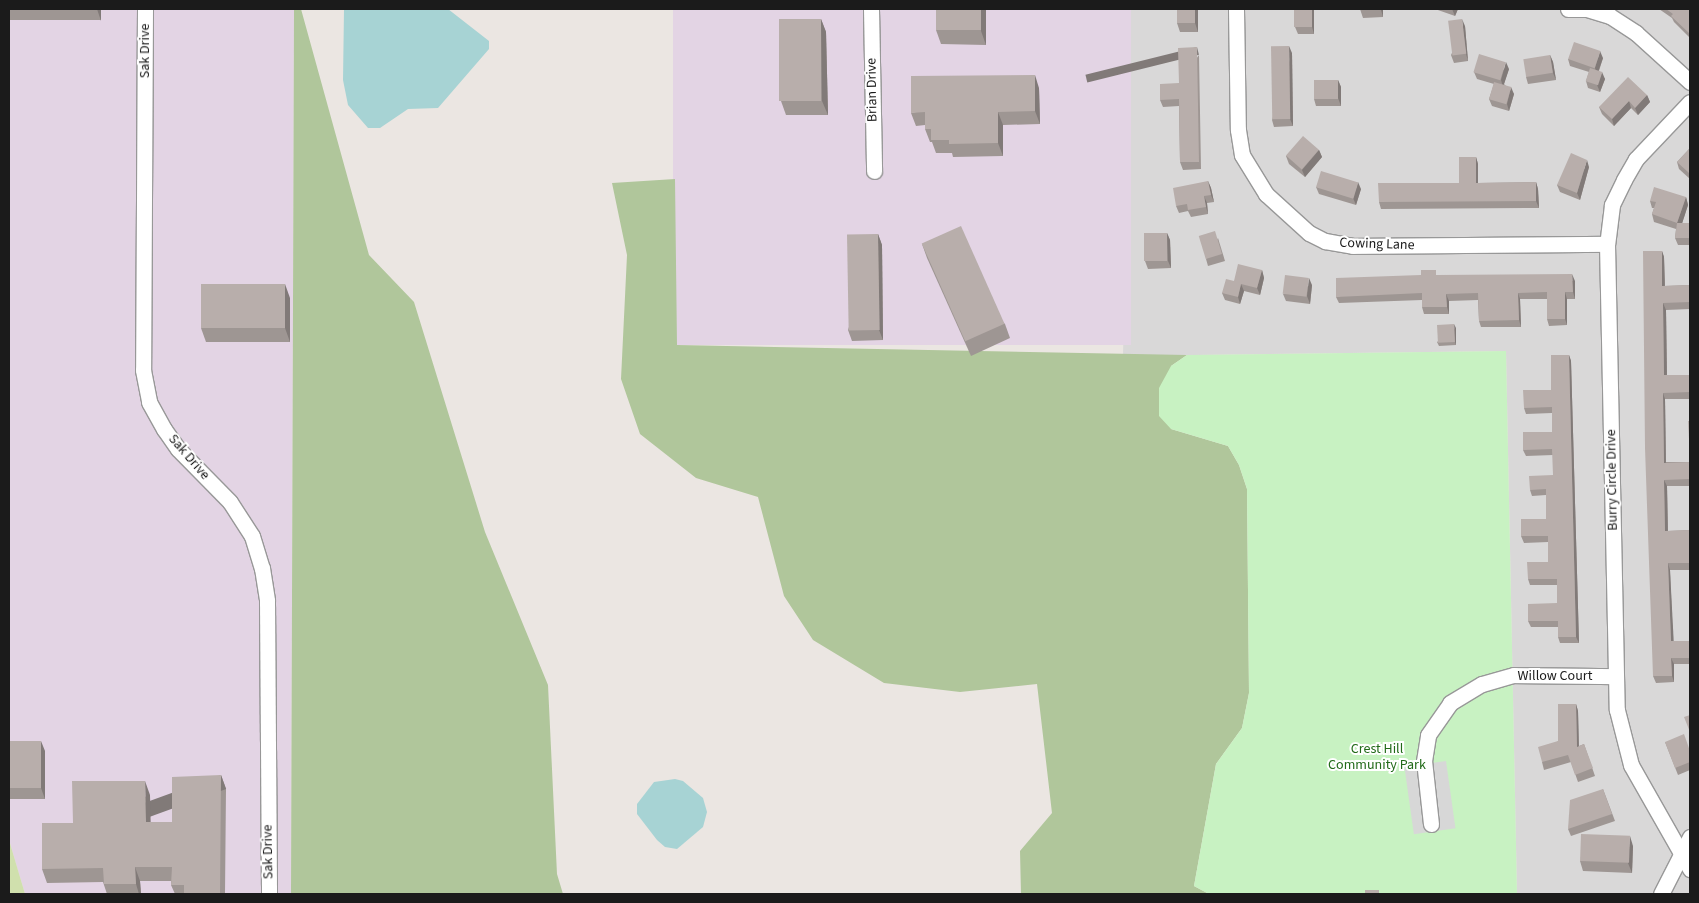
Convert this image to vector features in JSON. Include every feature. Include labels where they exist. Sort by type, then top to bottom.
[{"type":"street","name":"Sak Drive","points":[[145,9],[143,370],[149,402],[164,429],[178,449],[230,502],[252,536],[262,568],[267,600],[269,894]]},
{"type":"street","name":"Brian Drive","points":[[871,9],[874,171]]},
{"type":"street","name":"Cowing Lane","points":[[1236,9],[1238,130],[1242,155],[1266,194],[1309,233],[1326,241],[1353,246],[1608,244]]},
{"type":"street","points":[[1568,9],[1586,9],[1610,16],[1636,33],[1690,82]]},
{"type":"street","name":"Burry Circle Drive","points":[[1690,102],[1636,159],[1612,205],[1608,244],[1615,676],[1619,723],[1631,765],[1690,869]]},
{"type":"street","name":"Willow Court","points":[[1431,824],[1424,761],[1428,735],[1450,703],[1482,684],[1514,675],[1615,676]]},
{"type":"street","points":[[1661,894],[1680,852],[1690,837]]},
{"type":"shaded area","points":[[9,9],[294,9],[291,894],[25,894],[9,840]]},
{"type":"shaded area","points":[[673,9],[1131,9],[1131,345],[673,345]]},
{"type":"shaded area","points":[[1131,9],[1690,9],[1690,894],[1517,894],[1506,351],[1123,356]]},
{"type":"shaded area","points":[[1446,761],[1455,828],[1414,834],[1404,767]]},
{"type":"green space","points":[[294,9],[301,9],[369,255],[414,302],[485,532],[548,685],[557,874],[563,894],[291,894]]},
{"type":"green space","points":[[675,179],[677,345],[1187,355],[1171,366],[1171,429],[1228,446],[1239,465],[1247,489],[1249,693],[1242,728],[1216,764],[1194,886],[1209,894],[1021,894],[1020,851],[1052,813],[1037,684],[960,692],[884,683],[813,640],[784,596],[758,497],[696,478],[640,434],[621,379],[627,255],[612,183]]},
{"type":"green space","name":"Crest Hill Community Park","points":[[1506,351],[1517,894],[1209,894],[1194,886],[1216,764],[1242,728],[1249,693],[1247,489],[1239,465],[1228,446],[1171,429],[1159,416],[1159,388],[1171,366],[1187,355]]},
{"type":"green space","points":[[9,840],[25,894],[9,894]]},
{"type":"water","points":[[344,9],[448,9],[489,41],[489,49],[438,108],[408,109],[380,128],[368,128],[348,105],[343,80]]},
{"type":"water","points":[[675,779],[683,781],[703,798],[707,812],[703,827],[677,849],[665,847],[657,840],[637,814],[637,804],[654,782]]},
{"type":"building","points":[[936,9],[981,9],[981,30],[936,30]]},
{"type":"building","points":[[1177,9],[1195,9],[1195,23],[1177,23]]},
{"type":"building","points":[[1294,9],[1312,9],[1312,27],[1294,27]]},
{"type":"building","points":[[1381,9],[1381,10],[1360,10]]},
{"type":"building","points":[[1666,9],[1690,9],[1690,34],[1671,16],[1673,14]]},
{"type":"building","points":[[779,19],[821,19],[821,101],[779,101]]},
{"type":"building","points":[[1462,19],[1466,54],[1452,55],[1448,21]]},
{"type":"building","points":[[1574,42],[1600,51],[1595,68],[1568,59]]},
{"type":"building","points":[[1271,46],[1289,46],[1290,119],[1272,119]]},
{"type":"building","points":[[1197,47],[1199,162],[1180,162],[1179,99],[1160,100],[1160,84],[1179,83],[1178,48]]},
{"type":"building","points":[[1479,54],[1506,62],[1500,80],[1473,72]]},
{"type":"building","points":[[1550,55],[1553,73],[1526,77],[1523,59]]},
{"type":"building","points":[[1590,68],[1602,72],[1598,85],[1586,81]]},
{"type":"building","points":[[1035,75],[1035,111],[998,112],[998,143],[949,144],[949,140],[931,140],[931,129],[925,129],[925,112],[911,113],[911,76]]},
{"type":"building","points":[[1628,77],[1647,95],[1635,108],[1629,101],[1612,119],[1599,107]]},
{"type":"building","points":[[1314,80],[1338,80],[1338,99],[1314,99]]},
{"type":"building","points":[[1494,82],[1511,87],[1506,104],[1489,99]]},
{"type":"building","points":[[1303,136],[1319,150],[1302,169],[1286,156]]},
{"type":"building","points":[[1690,148],[1690,172],[1689,173],[1677,162]]},
{"type":"building","points":[[1571,153],[1587,160],[1577,193],[1557,185]]},
{"type":"building","points":[[1459,157],[1476,157],[1476,183],[1536,182],[1536,201],[1379,202],[1378,183],[1459,183]]},
{"type":"building","points":[[1321,171],[1358,182],[1353,199],[1316,187]]},
{"type":"building","points":[[1208,181],[1211,195],[1204,196],[1206,207],[1188,210],[1187,204],[1176,206],[1173,188]]},
{"type":"building","points":[[1654,187],[1686,197],[1677,223],[1652,214],[1656,202],[1650,201]]},
{"type":"building","points":[[1677,223],[1690,223],[1690,238],[1675,238]]},
{"type":"building","points":[[961,226],[1005,324],[965,341],[922,243]]},
{"type":"building","points":[[1215,231],[1222,254],[1206,259],[1199,236]]},
{"type":"building","points":[[1144,233],[1167,233],[1167,261],[1144,261]]},
{"type":"building","points":[[878,234],[880,330],[849,331],[847,235]]},
{"type":"building","points":[[1643,251],[1662,251],[1662,286],[1690,285],[1690,302],[1663,303],[1664,375],[1690,375],[1690,392],[1663,393],[1664,463],[1690,462],[1690,479],[1664,480],[1665,531],[1690,530],[1690,563],[1668,563],[1671,641],[1690,641],[1690,658],[1671,658],[1672,676],[1653,676],[1645,448]]},
{"type":"building","points":[[1238,264],[1262,270],[1257,288],[1241,284],[1238,297],[1222,293],[1226,279],[1234,281]]},
{"type":"building","points":[[1421,270],[1436,270],[1436,275],[1572,274],[1573,292],[1565,292],[1565,319],[1547,319],[1547,292],[1518,293],[1519,320],[1479,321],[1478,293],[1446,294],[1447,307],[1422,307],[1422,293],[1336,297],[1336,278],[1421,275]]},
{"type":"building","points":[[1285,275],[1309,278],[1307,297],[1283,294]]},
{"type":"building","points":[[201,284],[285,284],[285,328],[201,328]]},
{"type":"building","points":[[1454,324],[1455,342],[1438,343],[1437,325]]},
{"type":"building","points":[[1551,355],[1569,355],[1576,637],[1558,637],[1558,621],[1528,621],[1528,604],[1557,603],[1557,579],[1528,579],[1527,562],[1548,562],[1548,536],[1521,536],[1521,519],[1546,519],[1546,489],[1530,490],[1529,476],[1553,475],[1552,449],[1523,450],[1523,432],[1552,432],[1552,407],[1524,408],[1523,390],[1551,390]]},
{"type":"building","points":[[1690,358],[1690,375],[1689,375]]},
{"type":"building","points":[[1688,421],[1690,421],[1690,439],[1689,439]]},
{"type":"building","points":[[1558,704],[1576,704],[1577,747],[1584,744],[1593,768],[1575,775],[1568,755],[1542,762],[1538,747],[1558,741]]},
{"type":"building","points":[[1690,715],[1690,732],[1684,717]]},
{"type":"building","points":[[1684,734],[1690,751],[1690,762],[1675,768],[1665,742]]},
{"type":"building","points":[[9,741],[41,741],[41,788],[9,788]]},
{"type":"building","points":[[221,775],[220,894],[184,894],[184,885],[171,885],[172,867],[135,867],[136,884],[104,884],[103,868],[42,869],[42,823],[73,823],[72,781],[145,781],[146,822],[172,822],[172,777]]},
{"type":"building","points":[[1603,789],[1612,814],[1568,829],[1570,800]]},
{"type":"building","points":[[1581,834],[1630,836],[1629,863],[1580,861]]},
{"type":"building","points":[[1365,890],[1379,890],[1379,894],[1365,894]]}]
